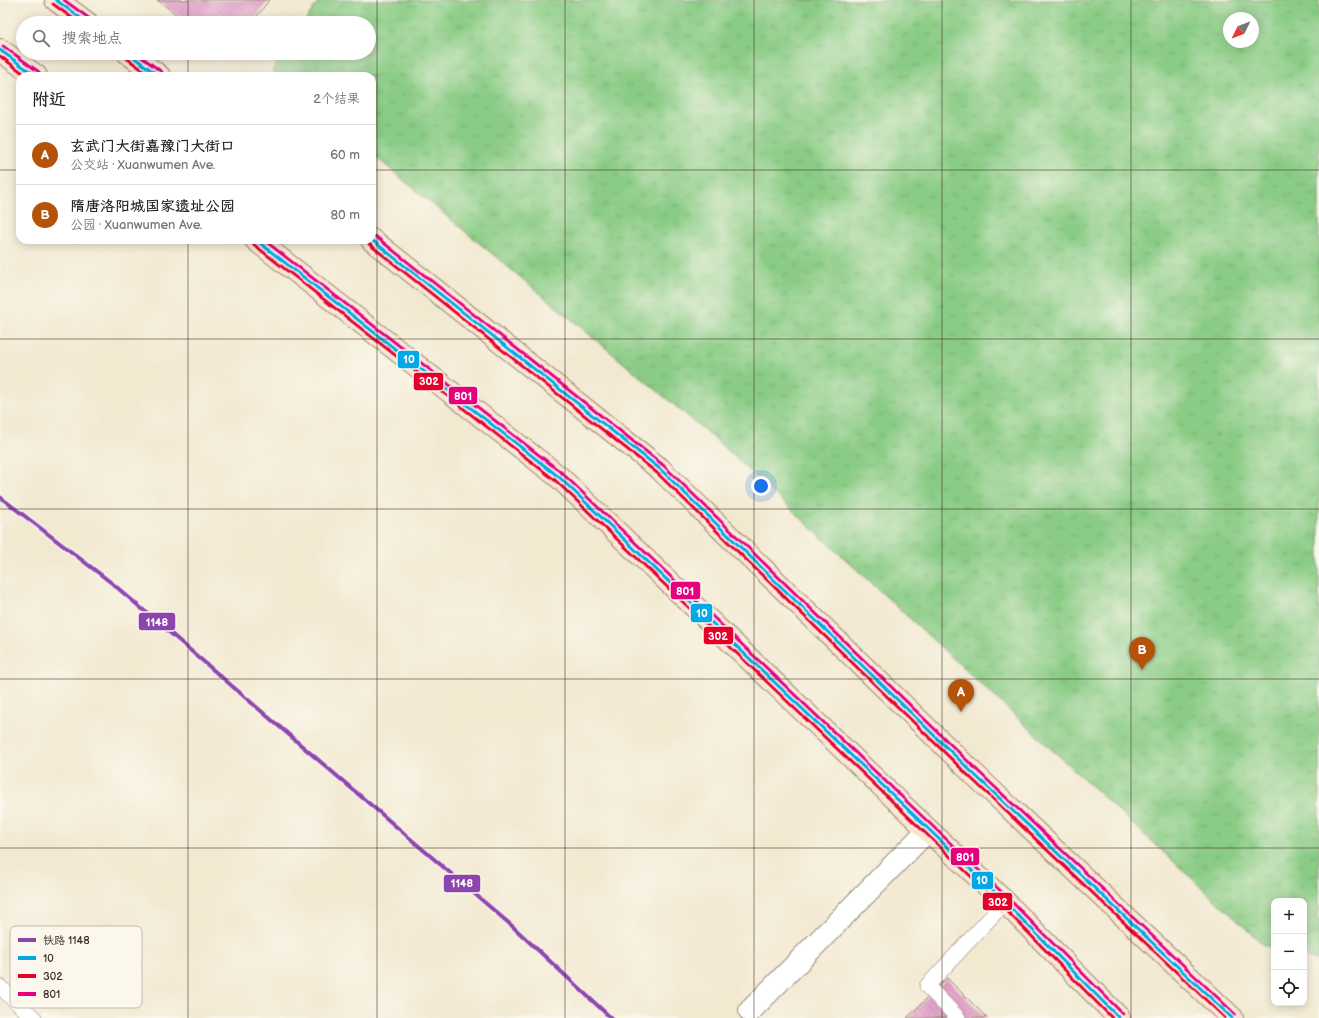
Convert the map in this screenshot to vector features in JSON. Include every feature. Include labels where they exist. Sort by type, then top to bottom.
[{"type":"main road","points":[[56,0],[78,16]]},
{"type":"main road","points":[[0,50],[30,72]]},
{"type":"main road","points":[[137,60],[154,72]]},
{"type":"main road","points":[[376,243],[660,469],[977,777],[1232,1018]]},
{"type":"main road","points":[[261,244],[559,477],[1005,902],[1119,1018]]},
{"type":"street","points":[[750,1011],[928,830]]},
{"type":"lane","points":[[958,1018],[927,986],[1005,902]]},
{"type":"lane","points":[[0,987],[10,996]]},
{"type":"lane","points":[[23,1008],[34,1018]]},
{"type":"green space","points":[[319,0],[1319,0],[1319,961],[1307,958],[1307,898],[1271,898],[1271,947],[1264,945],[714,438],[376,157],[376,72],[272,71],[279,60],[376,60],[376,16],[309,16]]},
{"type":"building","points":[[157,0],[269,0],[257,16],[179,16]]},
{"type":"building","points":[[947,978],[987,1018],[907,1018]]},
{"type":"rail line","name":"1148","points":[[0,497],[113,584],[511,925],[611,1018]]},
{"type":"transit line","name":"10","points":[[56,0],[78,16]]},
{"type":"transit line","name":"801","points":[[64,0],[86,16]]},
{"type":"transit line","name":"302","points":[[53,4],[69,16]]},
{"type":"transit line","name":"801","points":[[3,46],[16,55]]},
{"type":"transit line","name":"10","points":[[0,50],[30,72]]},
{"type":"transit line","name":"302","points":[[0,56],[22,72]]},
{"type":"transit line","name":"801","points":[[22,60],[39,72]]},
{"type":"transit line","name":"302","points":[[129,60],[146,72]]},
{"type":"transit line","name":"10","points":[[137,60],[154,72]]},
{"type":"transit line","name":"801","points":[[146,60],[162,72]]},
{"type":"transit line","name":"801","points":[[376,237],[663,465],[980,773],[1235,1014]]},
{"type":"transit line","name":"10","points":[[376,243],[660,469],[977,777],[1232,1018]]},
{"type":"transit line","name":"302","points":[[253,244],[556,481],[1002,906],[1112,1018]]},
{"type":"transit line","name":"10","points":[[261,244],[559,477],[1005,902],[1119,1018]]},
{"type":"transit line","name":"801","points":[[269,244],[562,473],[1008,898],[1123,1014]]},
{"type":"transit line","name":"302","points":[[369,244],[657,473],[974,781],[1225,1018]]},
{"type":"place","name":"隋唐洛阳城国家遗址公园","points":[[1142,670]]},
{"type":"place","name":"玄武门大街嘉豫门大街口","points":[[961,712]]}]
